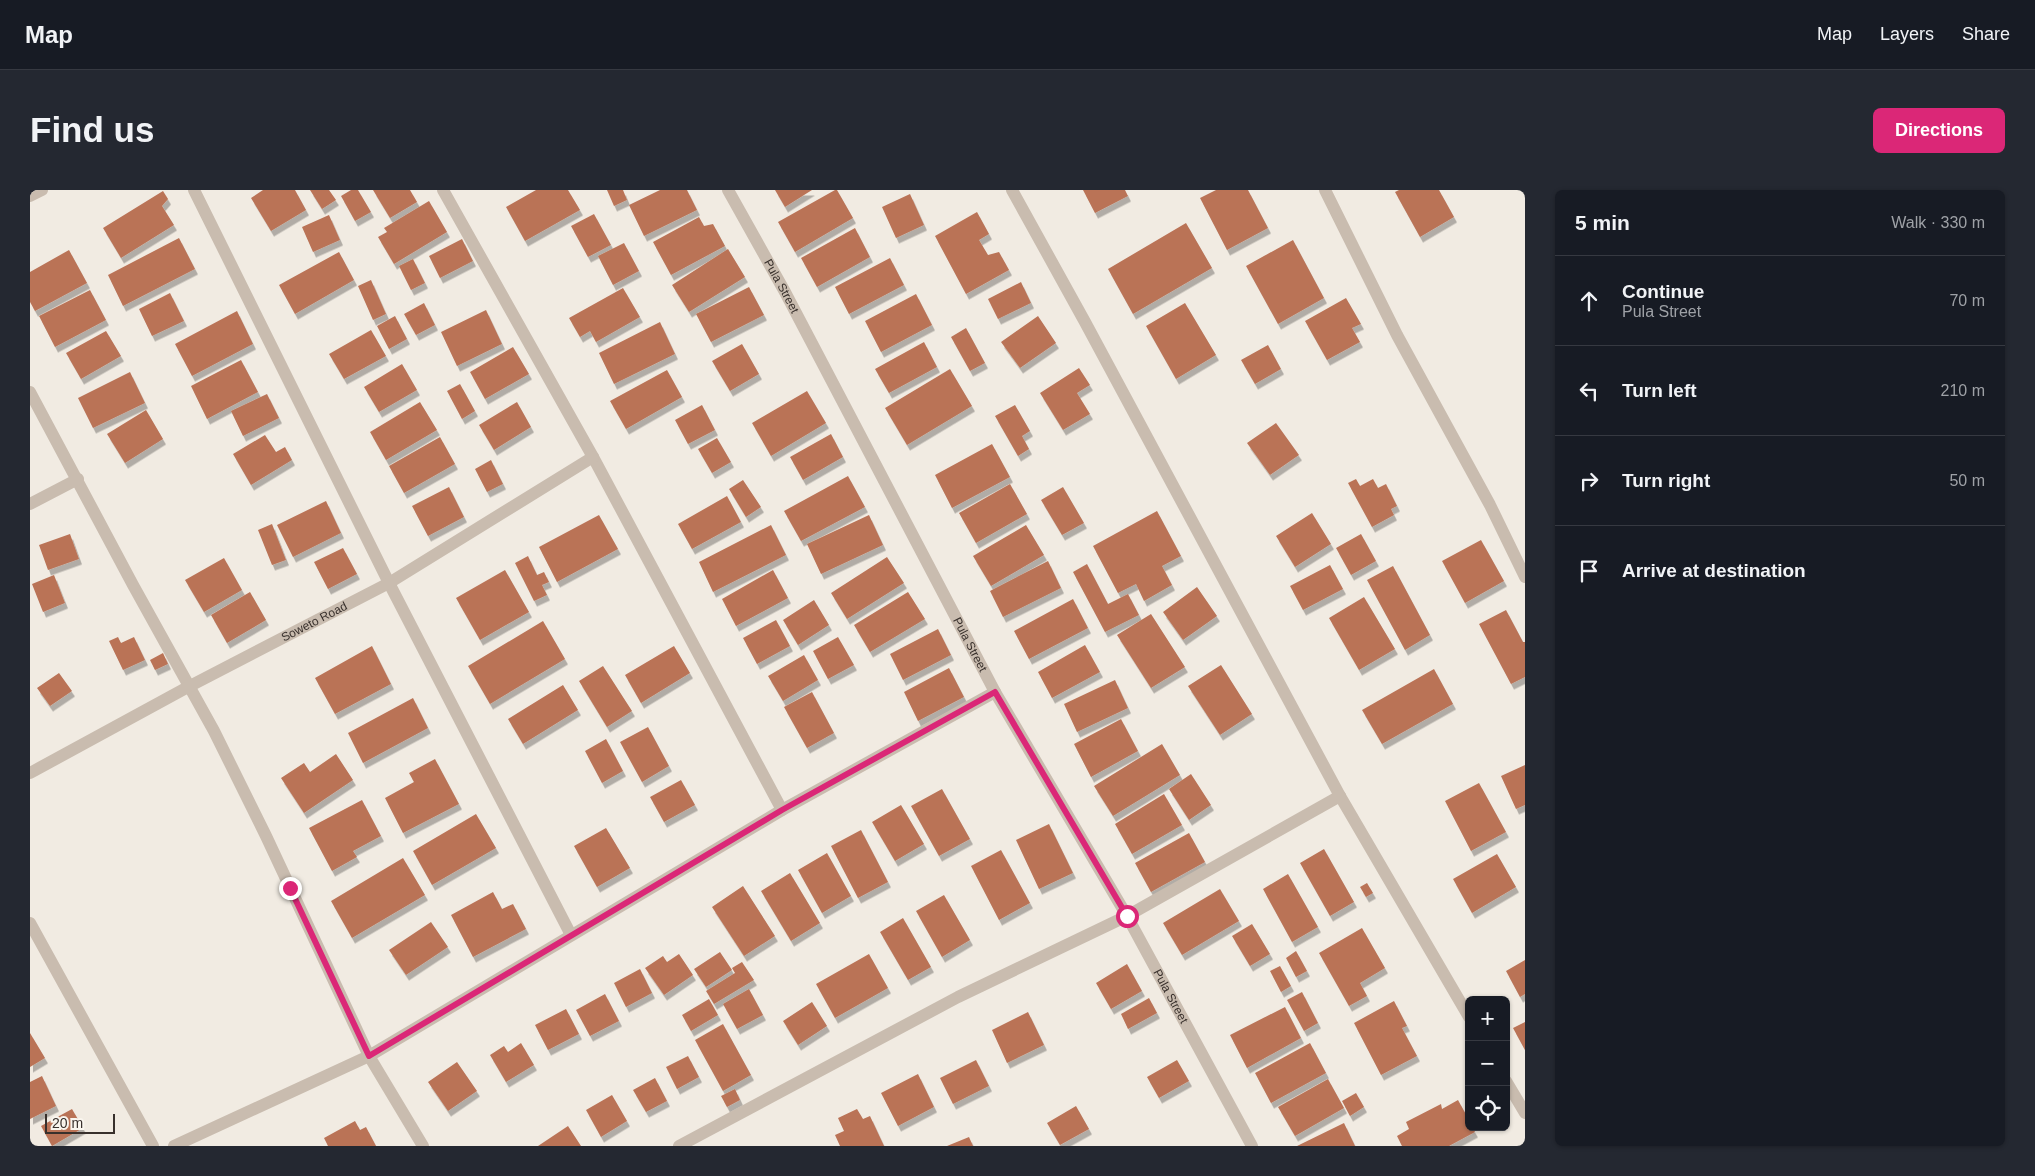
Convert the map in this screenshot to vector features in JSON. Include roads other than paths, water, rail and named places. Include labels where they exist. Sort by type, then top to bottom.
[{"type":"street","points":[[30,196],[42,190]]},
{"type":"street","points":[[194,190],[389,583],[571,935]]},
{"type":"street","points":[[443,190],[593,457],[782,810]]},
{"type":"street","name":"Pula Street","points":[[728,190],[785,292],[995,692],[1127,916],[1252,1146]]},
{"type":"street","points":[[1012,190],[1340,796],[1465,1010]]},
{"type":"street","points":[[1325,190],[1397,335],[1490,505],[1525,577]]},
{"type":"street","points":[[30,392],[241,783],[369,1056],[423,1146]]},
{"type":"street","name":"Soweto Road","points":[[30,774],[188,687],[389,583],[593,457]]},
{"type":"street","points":[[30,504],[78,480]]},
{"type":"street","points":[[174,1146],[369,1056],[782,810],[995,692]]},
{"type":"street","points":[[679,1146],[958,997],[1127,916],[1340,796]]},
{"type":"street","points":[[30,923],[153,1146]]},
{"type":"street","points":[[1509,1086],[1525,1113]]}]
